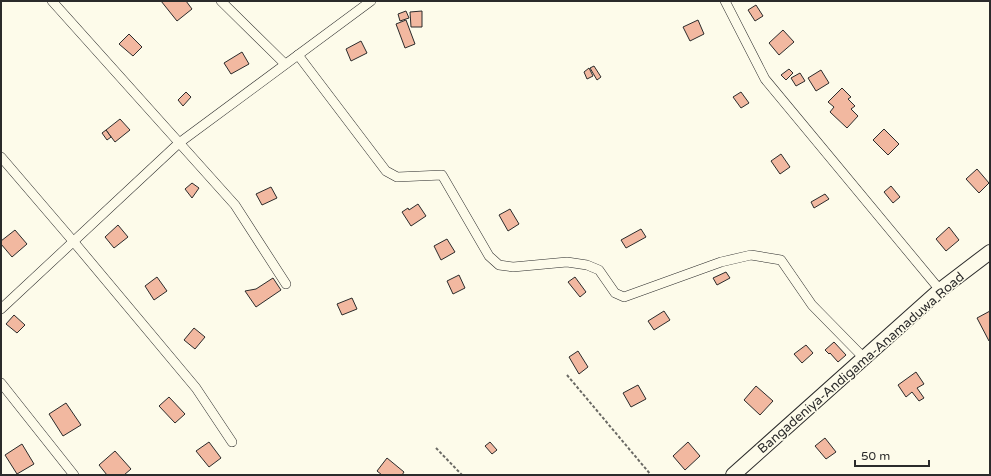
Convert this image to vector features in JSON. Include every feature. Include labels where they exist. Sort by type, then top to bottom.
[{"type":"main road","name":"Bangadeniya-Andigama-Anamaduwa Road","points":[[733,475],[940,290],[990,252]]},
{"type":"street","points":[[52,1],[235,205],[286,284]]},
{"type":"street","points":[[221,1],[286,64]]},
{"type":"street","points":[[1,309],[179,143],[371,1]]},
{"type":"street","points":[[725,1],[765,79],[940,290]]},
{"type":"street","points":[[298,55],[386,171],[397,177],[442,175],[489,256],[499,265],[513,267],[567,262],[587,265],[599,270],[615,293],[624,297],[721,262],[750,256],[781,260],[812,305],[864,358]]},
{"type":"street","points":[[1,157],[196,388],[232,442]]},
{"type":"street","points":[[1,383],[74,475]]},
{"type":"path","points":[[567,375],[651,475]]},
{"type":"path","points":[[436,448],[462,475]]},
{"type":"building","points":[[161,1],[186,1],[192,9],[177,21]]},
{"type":"building","points":[[756,5],[763,16],[755,21],[748,10]]},
{"type":"building","points":[[406,11],[409,18],[400,21],[398,14]]},
{"type":"building","points":[[422,11],[422,27],[411,27],[410,12]]},
{"type":"building","points":[[406,20],[415,44],[405,48],[396,24]]},
{"type":"building","points":[[698,20],[704,34],[690,41],[683,27]]},
{"type":"building","points":[[783,30],[794,42],[779,55],[769,43]]},
{"type":"building","points":[[129,34],[142,47],[133,56],[119,44]]},
{"type":"building","points":[[361,41],[367,53],[351,61],[346,49]]},
{"type":"building","points":[[242,52],[249,64],[231,74],[224,63]]},
{"type":"building","points":[[594,66],[601,77],[597,80],[590,68]]},
{"type":"building","points":[[589,68],[593,76],[587,79],[584,72]]},
{"type":"building","points":[[789,69],[793,73],[786,80],[781,75]]},
{"type":"building","points":[[821,70],[829,83],[816,91],[808,78]]},
{"type":"building","points":[[800,73],[805,81],[796,86],[791,78]]},
{"type":"building","points":[[842,88],[851,97],[848,99],[855,106],[851,109],[858,116],[847,128],[830,112],[834,107],[828,102]]},
{"type":"building","points":[[186,92],[191,97],[183,106],[178,100]]},
{"type":"building","points":[[741,92],[749,103],[741,108],[733,97]]},
{"type":"building","points":[[120,119],[130,130],[115,142],[106,130]]},
{"type":"building","points":[[884,129],[899,144],[888,155],[873,140]]},
{"type":"building","points":[[106,130],[111,137],[107,140],[102,133]]},
{"type":"building","points":[[781,154],[790,167],[780,174],[771,161]]},
{"type":"building","points":[[977,169],[989,183],[979,193],[966,179]]},
{"type":"building","points":[[192,183],[199,188],[192,198],[185,189]]},
{"type":"building","points":[[891,186],[900,197],[893,203],[884,192]]},
{"type":"building","points":[[271,187],[277,198],[262,205],[256,194]]},
{"type":"building","points":[[825,194],[829,199],[814,208],[811,202]]},
{"type":"building","points":[[418,204],[426,216],[411,226],[402,212],[408,208],[409,210]]},
{"type":"building","points":[[510,209],[519,224],[508,231],[499,215]]},
{"type":"building","points":[[118,225],[128,237],[114,248],[105,237]]},
{"type":"building","points":[[949,227],[959,240],[946,251],[936,239]]},
{"type":"building","points":[[641,229],[646,237],[626,248],[621,240]]},
{"type":"building","points":[[15,230],[27,244],[12,257],[1,244],[1,241]]},
{"type":"building","points":[[447,239],[455,252],[441,260],[434,246]]},
{"type":"building","points":[[726,272],[730,278],[717,285],[713,278]]},
{"type":"building","points":[[459,275],[465,288],[453,294],[447,281]]},
{"type":"building","points":[[157,277],[167,291],[154,300],[145,286]]},
{"type":"building","points":[[575,277],[586,292],[580,297],[568,282]]},
{"type":"building","points":[[273,278],[281,290],[256,307],[245,291],[256,289]]},
{"type":"building","points":[[352,298],[357,309],[342,315],[337,304]]},
{"type":"building","points":[[664,311],[670,320],[654,330],[648,321]]},
{"type":"building","points":[[990,311],[990,340],[989,341],[977,318]]},
{"type":"building","points":[[14,315],[25,325],[17,333],[6,324]]},
{"type":"building","points":[[194,328],[205,337],[195,349],[184,340]]},
{"type":"building","points":[[834,342],[846,355],[838,362],[825,350]]},
{"type":"building","points":[[806,345],[813,353],[802,363],[794,354]]},
{"type":"building","points":[[578,351],[588,367],[579,374],[569,357]]},
{"type":"building","points":[[916,372],[924,384],[917,388],[924,398],[919,401],[912,392],[906,397],[898,385]]},
{"type":"building","points":[[638,385],[646,399],[631,407],[623,393]]},
{"type":"building","points":[[756,386],[773,401],[760,415],[744,400]]},
{"type":"building","points":[[169,397],[185,414],[175,423],[159,406]]},
{"type":"building","points":[[66,403],[81,425],[63,436],[49,414]]},
{"type":"building","points":[[825,438],[836,452],[826,459],[815,446]]},
{"type":"building","points":[[209,442],[221,458],[209,467],[196,451]]},
{"type":"building","points":[[490,442],[497,450],[492,454],[485,446]]},
{"type":"building","points":[[688,442],[700,456],[685,470],[673,456]]},
{"type":"building","points":[[22,444],[34,464],[17,474],[5,455]]},
{"type":"building","points":[[115,451],[131,469],[124,475],[107,475],[99,465]]},
{"type":"building","points":[[387,458],[404,472],[402,475],[382,475],[377,471]]}]
